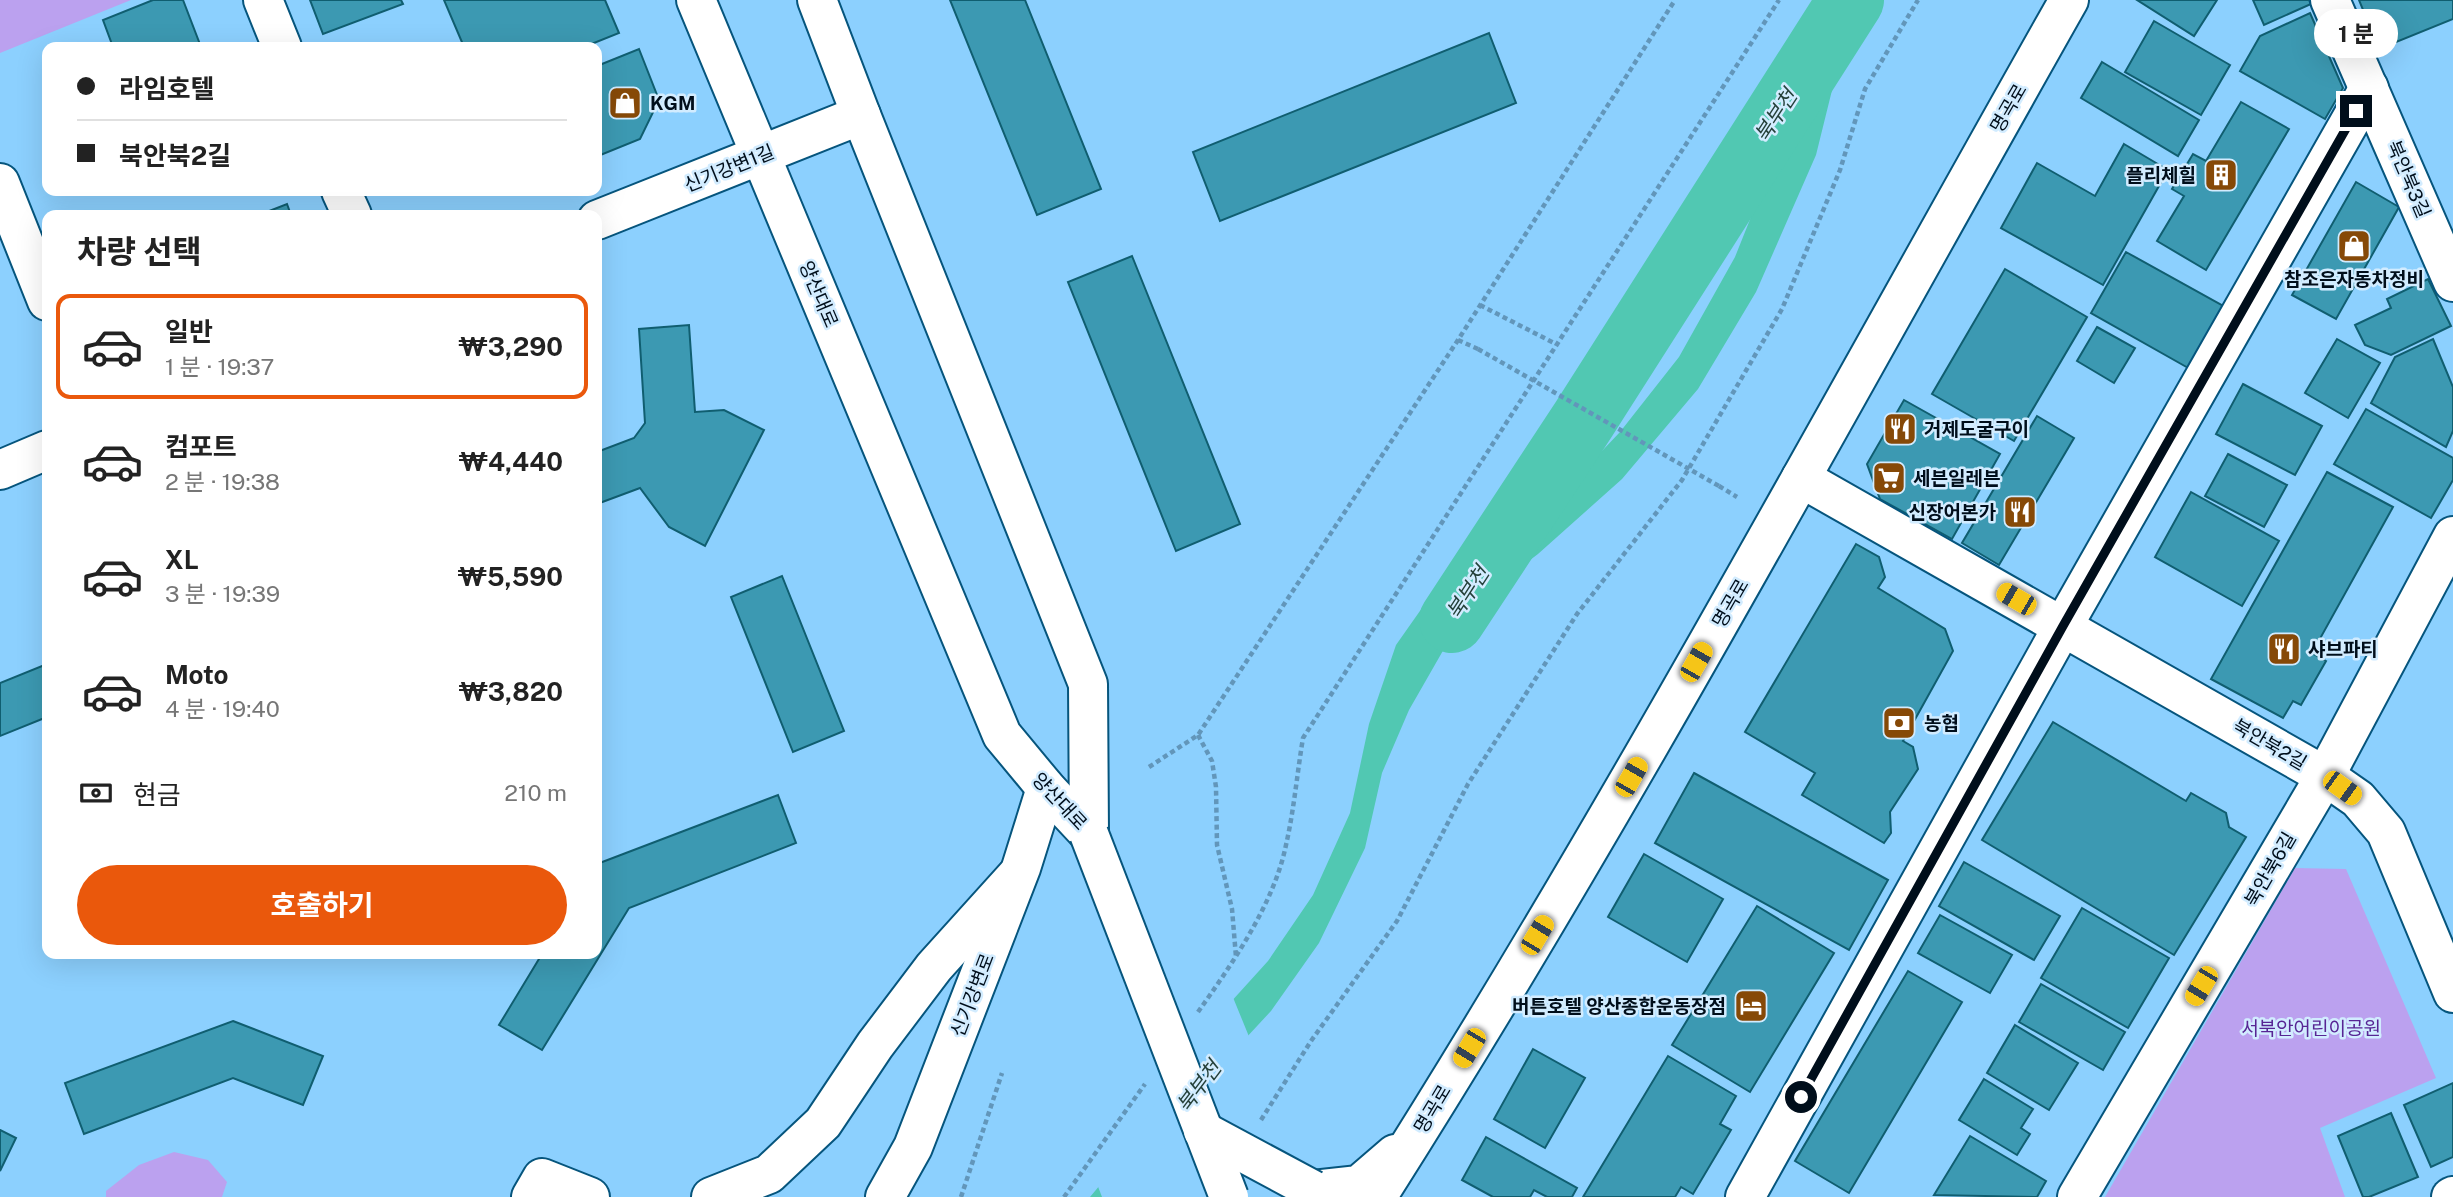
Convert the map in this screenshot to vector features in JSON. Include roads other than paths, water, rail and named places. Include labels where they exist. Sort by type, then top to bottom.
[{"type":"street","points":[[263,0],[280,42]]},
{"type":"street","name":"양산대로","points":[[696,0],[1002,735],[1089,834]]},
{"type":"street","name":"양산대로","points":[[817,0],[1088,684],[1089,834]]},
{"type":"street","name":"명곡로","points":[[1377,1197],[1604,823],[2069,0]]},
{"type":"street","name":"북안북3길","points":[[2329,0],[2453,282]]},
{"type":"street","points":[[1750,1195],[2063,626],[2369,88]]},
{"type":"street","name":"신기강변1길","points":[[602,218],[861,115]]},
{"type":"street","points":[[0,183],[42,288]]},
{"type":"street","points":[[0,470],[42,452]]},
{"type":"street","name":"북안북2길","points":[[1801,478],[2325,776],[2358,799],[2386,832],[2453,993]]},
{"type":"street","name":"북안북6길","points":[[2077,1197],[2325,776],[2453,536]]},
{"type":"street","name":"신기강변로","points":[[885,1197],[913,1147],[1018,874],[1046,788]]},
{"type":"street","points":[[1089,834],[1229,1197]]},
{"type":"street","points":[[711,1197],[769,1174],[823,1123],[874,1045],[934,967],[1018,874]]},
{"type":"street","points":[[1203,1131],[1313,1190],[1359,1185],[1415,1137]]},
{"type":"street","points":[[531,1197],[542,1178],[590,1197]]},
{"type":"water","points":[[1849,0],[1875,0],[1838,66],[1816,155],[1756,292],[1698,389],[1622,479],[1538,554],[1468,607],[1409,710],[1382,773],[1365,848],[1319,943],[1271,1011],[1219,1067],[1158,1147],[1128,1197],[1090,1197],[1131,1148],[1210,1025],[1268,961],[1313,895],[1350,813],[1369,724],[1396,645],[1441,581],[1502,544],[1565,490],[1620,432],[1679,357],[1735,257],[1765,182],[1803,72]]},
{"type":"waterway","name":"북부천","points":[[1452,620],[1584,419],[1851,0]]},
{"type":"place","name":"KGM","points":[[625,103]]},
{"type":"place","name":"플리체힐","points":[[2221,175]]},
{"type":"place","name":"참조은자동차정비","points":[[2354,246]]},
{"type":"place","name":"거제도굴구이","points":[[1900,429]]},
{"type":"place","name":"세븐일레븐","points":[[1889,478]]},
{"type":"place","name":"신장어본가","points":[[2020,512]]},
{"type":"place","name":"샤브파티","points":[[2284,649]]},
{"type":"place","name":"농협","points":[[1899,723]]},
{"type":"place","name":"버튼호텔 양산종합운동장점","points":[[1751,1006]]},
{"type":"park label","name":"서북안어린이공원","points":[[2311,1028]]}]
